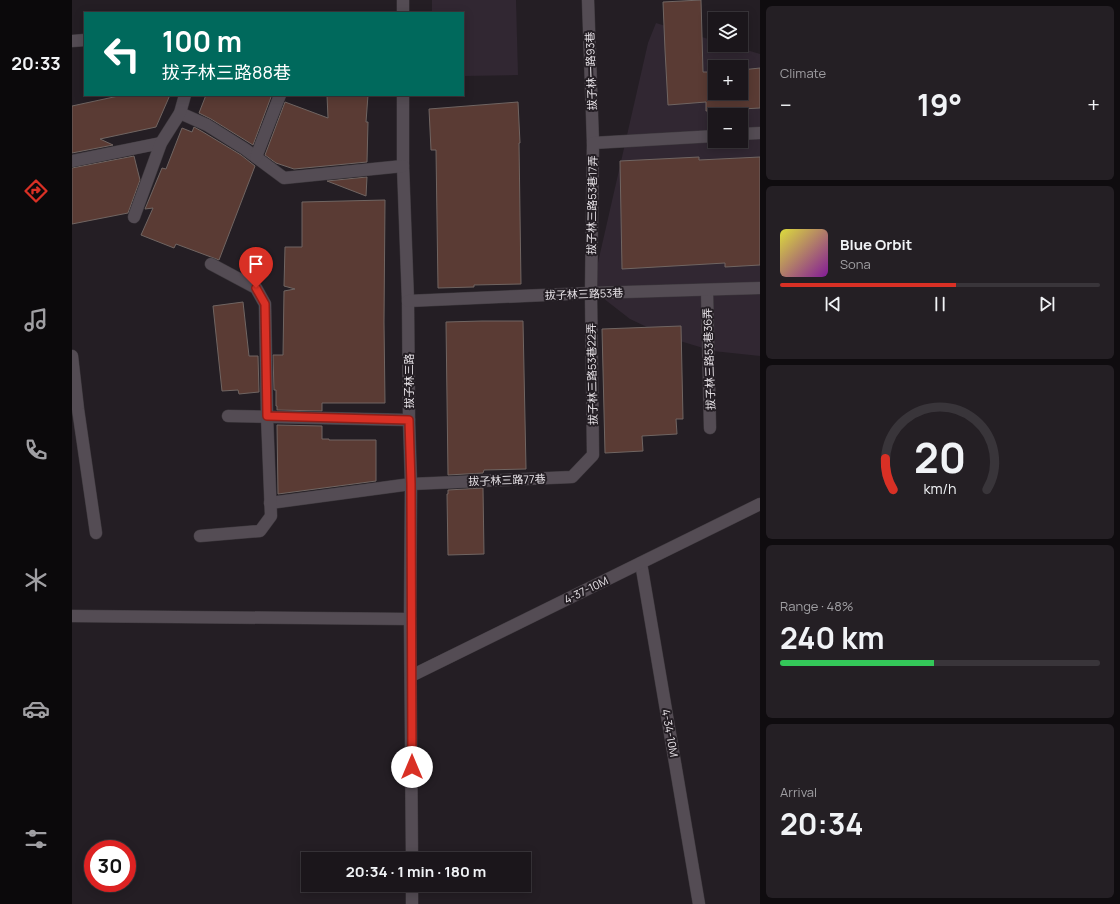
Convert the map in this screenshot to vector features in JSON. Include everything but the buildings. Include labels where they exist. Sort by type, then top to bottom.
[{"type":"street","points":[[403,0],[403,12]]},
{"type":"street","name":"拔子林一路93巷","points":[[588,0],[594,143]]},
{"type":"street","points":[[72,41],[84,40]]},
{"type":"street","points":[[134,217],[161,143],[180,113],[185,96]]},
{"type":"street","points":[[256,157],[280,96]]},
{"type":"street","name":"拔子林三路","points":[[403,96],[403,166],[408,301],[411,484],[410,619],[412,852]]},
{"type":"street","points":[[180,113],[207,125],[256,157],[284,178],[403,166]]},
{"type":"street","points":[[748,134],[760,133]]},
{"type":"street","name":"拔子林三路53巷17弄","points":[[591,293],[594,143],[708,136]]},
{"type":"street","points":[[72,161],[161,143]]},
{"type":"street","points":[[200,536],[260,531],[271,516],[265,304],[256,288],[211,264]]},
{"type":"street","name":"拔子林三路53巷","points":[[408,301],[591,293],[760,288]]},
{"type":"street","name":"拔子林三路53巷36弄","points":[[707,290],[710,428]]},
{"type":"street","name":"拔子林三路53巷22弄","points":[[591,293],[593,454]]},
{"type":"street","points":[[72,356],[75,409],[96,534]]},
{"type":"street","points":[[228,416],[409,420]]},
{"type":"street","name":"拔子林三路77巷","points":[[270,503],[411,484],[572,477],[593,454]]},
{"type":"street","name":"4-37-10M","points":[[411,676],[760,504]]},
{"type":"street","name":"4-34-10M","points":[[641,563],[699,904]]},
{"type":"street","points":[[72,616],[410,619]]},
{"type":"street","points":[[412,892],[412,904]]},
{"type":"shaded area","points":[[432,0],[516,0],[518,75],[464,76],[464,12],[432,12]]},
{"type":"shaded area","points":[[656,23],[708,39],[708,52],[748,52],[748,50],[760,54],[760,356],[713,351],[670,338],[630,319],[603,298],[594,280],[648,43]]},
{"type":"route","points":[[256,288],[265,304],[267,416],[409,420],[411,484],[410,619],[412,767]]}]
